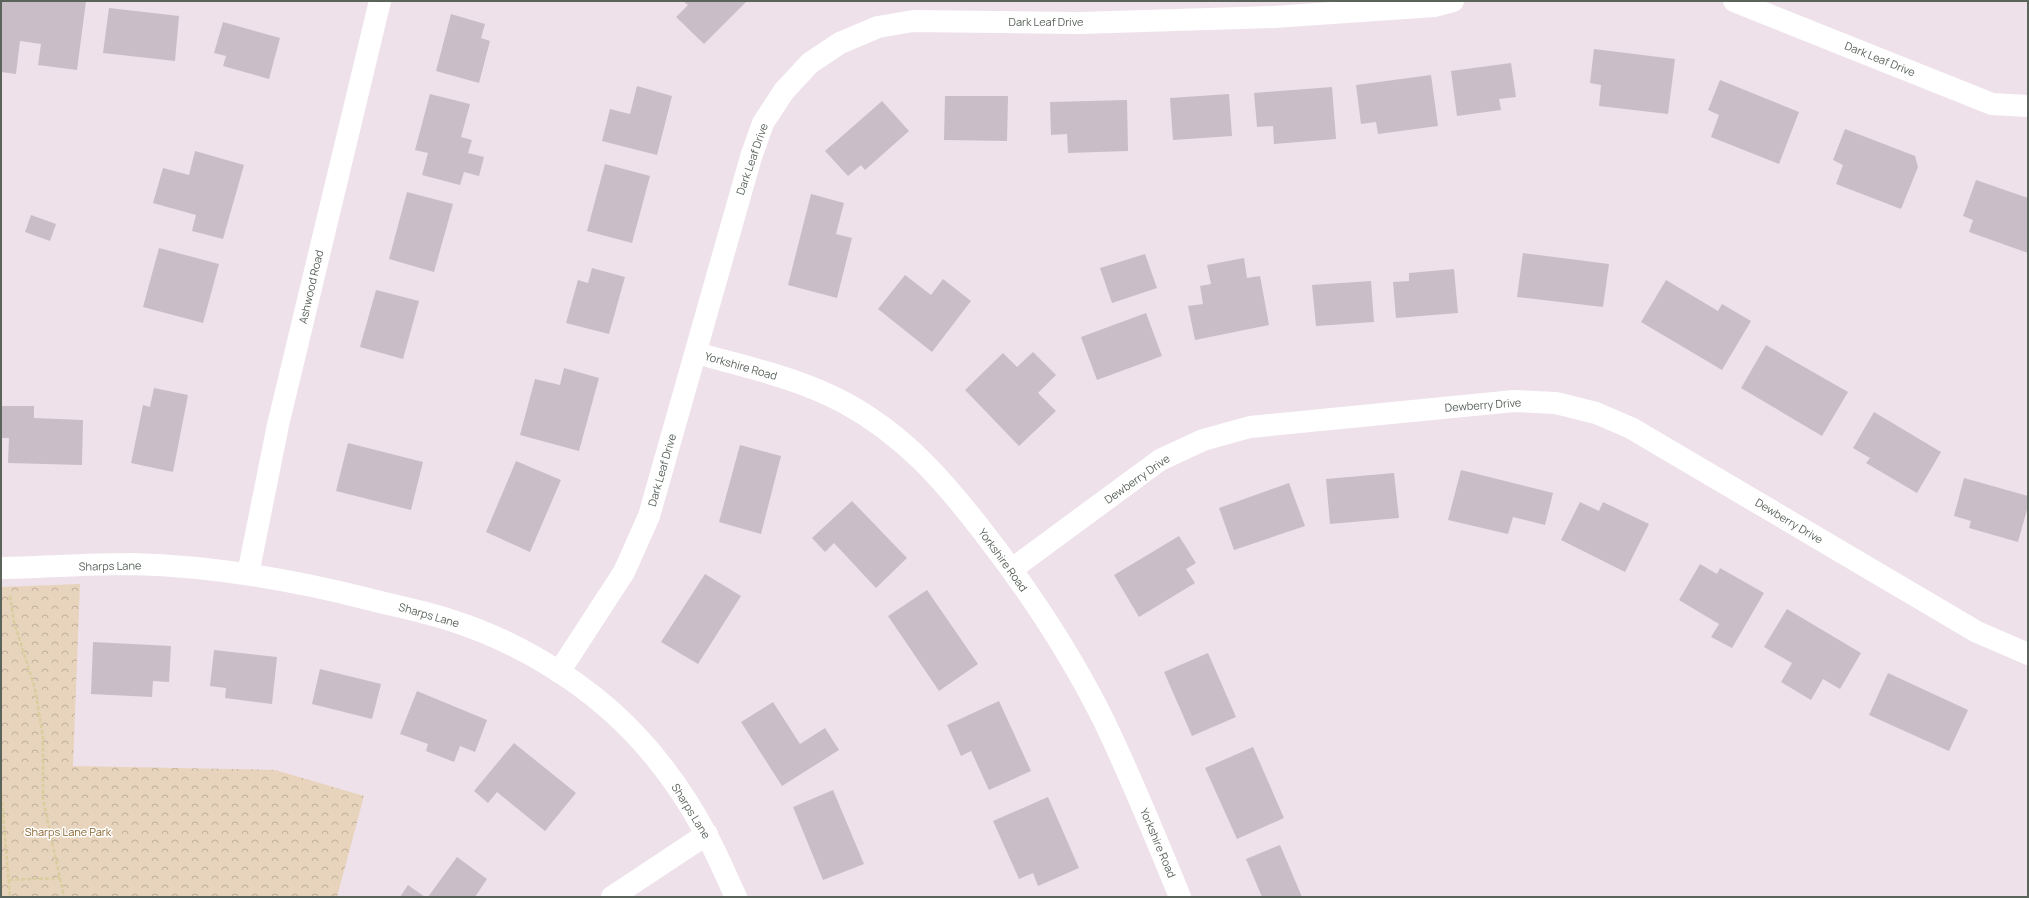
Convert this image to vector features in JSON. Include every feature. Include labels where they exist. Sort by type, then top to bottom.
[{"type":"street","name":"Ashwood Road","points":[[248,574],[278,425],[380,1]]},
{"type":"street","name":"Dark Leaf Drive","points":[[1734,1],[1992,104],[2028,106]]},
{"type":"street","name":"Dark Leaf Drive","points":[[559,672],[624,572],[649,516],[751,157],[763,123],[784,91],[810,63],[840,43],[878,27],[913,21],[1080,23],[1251,18],[1440,3]]},
{"type":"street","name":"Yorkshire Road","points":[[696,353],[803,384],[844,402],[883,426],[917,454],[965,508],[1012,569],[1062,646],[1103,719],[1147,815],[1180,897]]},
{"type":"street","name":"Dewberry Drive","points":[[1012,569],[1160,460],[1203,440],[1250,427],[1514,401],[1556,403],[1596,413],[1631,428],[1977,632],[2028,654]]},
{"type":"street","name":"Sharps Lane","points":[[4,568],[132,564],[216,570],[248,574],[326,588],[452,621],[502,640],[559,672],[610,711],[653,754],[683,794],[707,834],[736,897]]},
{"type":"street","points":[[612,897],[707,834]]},
{"type":"path","points":[[4,568],[14,622],[36,689],[43,737],[43,799],[64,897]]},
{"type":"path","points":[[1,790],[10,897]]},
{"type":"path","points":[[9,880],[60,878]]},
{"type":"green space","name":"Sharps Lane Park","points":[[80,584],[73,766],[275,770],[364,796],[337,897],[1,897],[1,587]]},
{"type":"building","points":[[1,1],[86,1],[77,70],[38,65],[41,44],[20,41],[16,74],[1,72]]},
{"type":"building","points":[[683,1],[747,1],[704,44],[676,17],[688,5]]},
{"type":"building","points":[[109,8],[179,16],[175,61],[103,53]]},
{"type":"building","points":[[451,14],[485,24],[481,38],[490,41],[479,83],[436,71]]},
{"type":"building","points":[[223,22],[280,38],[269,79],[223,66],[226,56],[214,53]]},
{"type":"building","points":[[1594,49],[1675,59],[1668,114],[1599,106],[1601,85],[1590,83]]},
{"type":"building","points":[[1511,63],[1516,97],[1499,99],[1501,110],[1457,116],[1451,71]]},
{"type":"building","points":[[1431,75],[1438,126],[1378,134],[1376,122],[1361,124],[1356,85]]},
{"type":"building","points":[[1720,80],[1799,112],[1779,164],[1711,137],[1719,115],[1708,110]]},
{"type":"building","points":[[637,86],[672,96],[657,155],[602,141],[610,109],[630,114]]},
{"type":"building","points":[[1332,87],[1336,139],[1274,144],[1273,126],[1257,127],[1254,93]]},
{"type":"building","points":[[430,94],[470,104],[461,137],[472,140],[468,153],[484,157],[479,176],[464,172],[460,185],[422,175],[428,153],[415,150]]},
{"type":"building","points":[[1229,94],[1232,136],[1173,140],[1170,98]]},
{"type":"building","points":[[945,96],[1008,96],[1007,141],[944,140]]},
{"type":"building","points":[[1127,100],[1128,151],[1068,153],[1067,134],[1051,135],[1050,102]]},
{"type":"building","points":[[882,101],[909,131],[865,170],[861,165],[848,176],[825,151]]},
{"type":"building","points":[[1845,129],[1915,156],[1918,167],[1901,209],[1836,184],[1843,165],[1833,160]]},
{"type":"building","points":[[195,151],[244,165],[223,239],[192,231],[196,215],[153,203],[163,168],[189,175]]},
{"type":"building","points":[[605,164],[650,176],[632,243],[587,231]]},
{"type":"building","points":[[1976,180],[2028,198],[2028,253],[1969,232],[1973,220],[1963,216]]},
{"type":"building","points":[[407,192],[453,204],[434,272],[389,259]]},
{"type":"building","points":[[811,194],[844,203],[836,234],[852,238],[837,298],[788,285]]},
{"type":"building","points":[[31,215],[56,224],[50,241],[25,232]]},
{"type":"building","points":[[159,248],[219,264],[203,323],[143,307]]},
{"type":"building","points":[[1523,253],[1609,264],[1603,307],[1517,297]]},
{"type":"building","points":[[1145,254],[1157,288],[1112,303],[1100,268]]},
{"type":"building","points":[[1244,258],[1247,278],[1260,276],[1269,325],[1195,340],[1188,306],[1203,304],[1200,286],[1211,284],[1207,265]]},
{"type":"building","points":[[592,268],[625,277],[609,334],[566,323],[578,280],[588,283]]},
{"type":"building","points":[[1454,269],[1458,313],[1396,318],[1393,282],[1409,281],[1409,273]]},
{"type":"building","points":[[905,275],[931,295],[943,279],[971,301],[932,352],[878,309]]},
{"type":"building","points":[[1666,280],[1718,311],[1722,304],[1751,321],[1722,370],[1641,322]]},
{"type":"building","points":[[1371,281],[1374,322],[1316,326],[1312,285]]},
{"type":"building","points":[[376,290],[419,301],[403,359],[360,347]]},
{"type":"building","points":[[1146,313],[1162,356],[1097,380],[1081,337]]},
{"type":"building","points":[[1766,345],[1848,392],[1822,436],[1741,388]]},
{"type":"building","points":[[1033,352],[1056,375],[1038,393],[1056,411],[1019,446],[965,390],[1003,353],[1017,367]]},
{"type":"building","points":[[564,368],[599,378],[579,451],[520,435],[535,379],[560,385]]},
{"type":"building","points":[[154,388],[188,395],[173,472],[131,463],[143,405],[150,407]]},
{"type":"building","points":[[1,406],[34,406],[34,418],[83,420],[82,465],[8,463],[9,438],[1,438]]},
{"type":"building","points":[[1874,412],[1941,452],[1917,493],[1866,463],[1870,458],[1853,448]]},
{"type":"building","points":[[348,443],[423,462],[411,510],[336,491]]},
{"type":"building","points":[[740,445],[781,456],[761,534],[719,522]]},
{"type":"building","points":[[516,461],[561,480],[530,552],[486,532]]},
{"type":"building","points":[[1461,470],[1553,493],[1545,525],[1513,517],[1508,534],[1448,520]]},
{"type":"building","points":[[1394,473],[1399,518],[1330,524],[1326,479]]},
{"type":"building","points":[[1964,478],[2028,496],[2028,506],[2018,542],[1969,528],[1971,521],[1954,516]]},
{"type":"building","points":[[1289,483],[1305,526],[1234,550],[1219,508]]},
{"type":"building","points":[[852,501],[907,558],[876,588],[834,543],[825,552],[812,538]]},
{"type":"building","points":[[1580,502],[1599,511],[1603,502],[1649,524],[1625,572],[1561,540]]},
{"type":"building","points":[[1179,536],[1196,563],[1186,569],[1195,583],[1139,617],[1114,575]]},
{"type":"building","points":[[1700,564],[1717,574],[1720,568],[1764,593],[1732,648],[1711,637],[1719,624],[1679,600]]},
{"type":"building","points":[[705,574],[741,596],[698,664],[661,642]]},
{"type":"building","points":[[927,590],[978,664],[939,691],[888,616]]},
{"type":"building","points":[[1787,609],[1861,653],[1840,689],[1823,679],[1811,700],[1781,682],[1792,663],[1764,647]]},
{"type":"building","points":[[93,642],[171,646],[169,682],[153,681],[152,697],[91,694]]},
{"type":"building","points":[[214,650],[277,657],[272,704],[225,698],[226,688],[210,686]]},
{"type":"building","points":[[1208,653],[1236,717],[1192,736],[1164,672]]},
{"type":"building","points":[[320,669],[381,684],[372,719],[312,704]]},
{"type":"building","points":[[1888,673],[1968,710],[1949,751],[1869,715]]},
{"type":"building","points":[[417,691],[487,720],[475,752],[460,746],[454,762],[426,751],[428,744],[400,734]]},
{"type":"building","points":[[999,701],[1031,771],[989,790],[971,751],[961,756],[947,725]]},
{"type":"building","points":[[773,702],[800,744],[825,728],[839,750],[782,786],[741,722]]},
{"type":"building","points":[[514,743],[576,793],[545,831],[497,792],[488,803],[474,791]]},
{"type":"building","points":[[1253,747],[1284,818],[1237,839],[1205,768]]},
{"type":"building","points":[[833,790],[864,864],[823,880],[793,807]]},
{"type":"building","points":[[1048,797],[1079,868],[1038,886],[1033,873],[1019,879],[993,821]]},
{"type":"building","points":[[1280,845],[1302,897],[1262,897],[1246,859]]},
{"type":"building","points":[[457,857],[487,879],[475,897],[428,897]]},
{"type":"building","points":[[408,885],[425,897],[400,897]]}]
